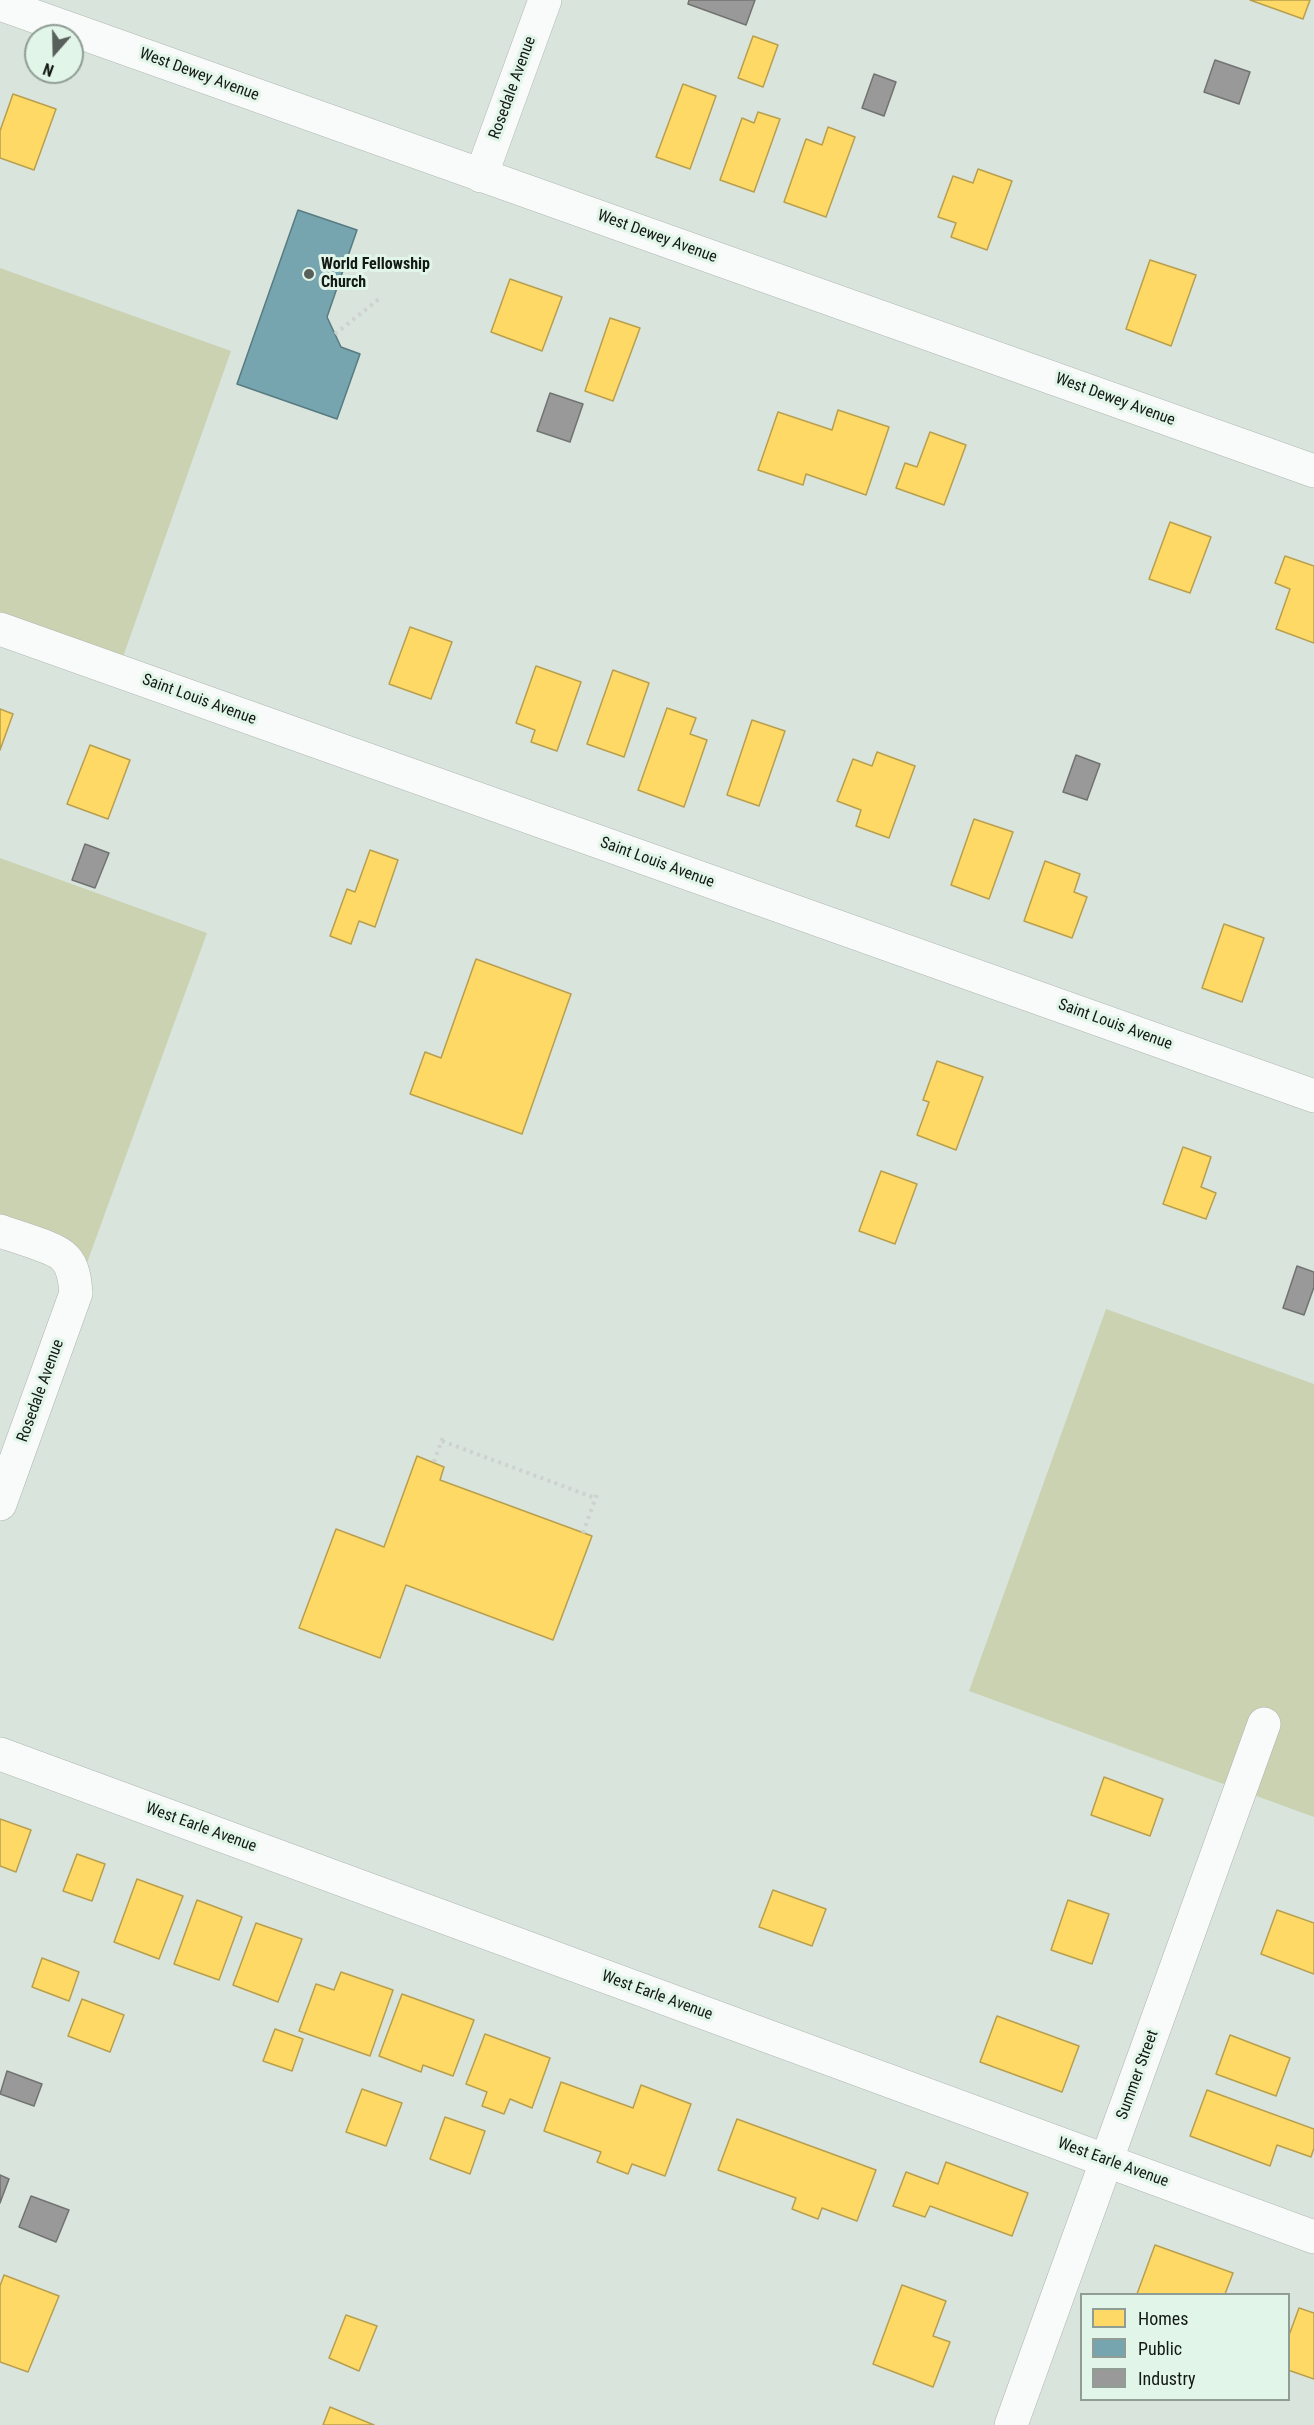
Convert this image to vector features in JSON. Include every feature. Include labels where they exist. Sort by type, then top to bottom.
[{"type":"street","name":"Rosedale Avenue","points":[[481,176],[545,0]]},
{"type":"street","name":"West Dewey Avenue","points":[[0,4],[1314,471]]},
{"type":"street","name":"Saint Louis Avenue","points":[[0,629],[1314,1096]]},
{"type":"street","name":"Rosedale Avenue","points":[[0,1231],[66,1258],[75,1276],[76,1293],[0,1504]]},
{"type":"street","name":"Summer Street","points":[[1011,2425],[1264,1724]]},
{"type":"street","name":"West Earle Avenue","points":[[0,1754],[1314,2237]]},
{"type":"path","points":[[335,334],[380,298]]},
{"type":"path","points":[[434,1462],[444,1434]]},
{"type":"path","points":[[442,1441],[595,1498]]},
{"type":"path","points":[[583,1533],[598,1491]]},
{"type":"green space","points":[[0,268],[231,351],[118,671],[0,629]]},
{"type":"green space","points":[[0,858],[207,933],[76,1293],[75,1276],[0,1231]]},
{"type":"green space","points":[[1106,1309],[1314,1384],[1314,1817],[969,1691]]},
{"type":"building: Homes","points":[[1250,0],[1310,0],[1303,19]]},
{"type":"building: Homes","points":[[753,36],[778,45],[763,87],[738,78]]},
{"type":"building: Homes","points":[[683,84],[716,96],[690,169],[656,157]]},
{"type":"building: Homes","points":[[13,94],[56,109],[34,170],[0,158],[0,131]]},
{"type":"building: Homes","points":[[758,112],[780,119],[754,192],[720,180],[742,118],[754,123]]},
{"type":"building: Homes","points":[[828,127],[855,137],[826,217],[784,202],[806,139],[822,145]]},
{"type":"building: Homes","points":[[978,169],[1012,181],[987,250],[951,237],[956,223],[938,217],[953,176],[973,183]]},
{"type":"building: Homes","points":[[1150,260],[1196,275],[1171,346],[1126,329]]},
{"type":"building: Homes","points":[[510,279],[562,297],[542,351],[491,332]]},
{"type":"building: Homes","points":[[610,318],[640,328],[613,401],[585,391]]},
{"type":"building: Homes","points":[[838,410],[889,427],[866,495],[806,474],[803,485],[758,470],[778,412],[832,430]]},
{"type":"building: Homes","points":[[930,432],[966,445],[944,505],[896,488],[905,463],[917,467]]},
{"type":"building: Homes","points":[[1170,522],[1211,537],[1190,593],[1149,579]]},
{"type":"building: Homes","points":[[1285,556],[1314,566],[1314,643],[1276,629],[1290,589],[1275,583]]},
{"type":"building: Homes","points":[[410,627],[452,642],[431,699],[389,684]]},
{"type":"building: Homes","points":[[536,666],[581,682],[557,751],[531,742],[535,730],[516,723]]},
{"type":"building: Homes","points":[[613,670],[649,683],[624,757],[587,744]]},
{"type":"building: Homes","points":[[667,708],[696,718],[690,734],[707,740],[684,807],[638,790]]},
{"type":"building: Homes","points":[[0,709],[13,714],[0,750]]},
{"type":"building: Homes","points":[[752,720],[785,731],[759,806],[727,795]]},
{"type":"building: Homes","points":[[90,745],[130,760],[108,819],[67,804]]},
{"type":"building: Homes","points":[[877,752],[915,766],[889,838],[856,826],[861,810],[837,801],[853,759],[872,766]]},
{"type":"building: Homes","points":[[974,819],[1013,832],[989,899],[951,885]]},
{"type":"building: Homes","points":[[370,850],[398,860],[375,927],[359,921],[351,944],[330,936],[347,889],[355,892]]},
{"type":"building: Homes","points":[[1045,861],[1080,874],[1074,892],[1087,897],[1072,938],[1024,921]]},
{"type":"building: Homes","points":[[1224,924],[1264,938],[1242,1002],[1202,988]]},
{"type":"building: Homes","points":[[476,959],[571,994],[522,1134],[410,1094],[425,1052],[441,1058]]},
{"type":"building: Homes","points":[[937,1061],[983,1077],[956,1150],[917,1135],[929,1102],[923,1100]]},
{"type":"building: Homes","points":[[1183,1147],[1211,1157],[1201,1187],[1216,1193],[1206,1219],[1163,1204]]},
{"type":"building: Homes","points":[[881,1171],[917,1184],[895,1244],[859,1231]]},
{"type":"building: Homes","points":[[417,1456],[444,1467],[440,1480],[592,1536],[553,1640],[406,1585],[380,1658],[299,1628],[336,1529],[384,1547]]},
{"type":"building: Homes","points":[[1104,1777],[1163,1799],[1150,1836],[1091,1815]]},
{"type":"building: Homes","points":[[0,1819],[31,1830],[16,1872],[0,1866]]},
{"type":"building: Homes","points":[[77,1854],[105,1864],[92,1901],[63,1891]]},
{"type":"building: Homes","points":[[137,1879],[183,1896],[159,1959],[114,1942]]},
{"type":"building: Homes","points":[[773,1890],[826,1909],[812,1946],[759,1927]]},
{"type":"building: Homes","points":[[197,1900],[242,1917],[219,1980],[174,1964]]},
{"type":"building: Homes","points":[[1068,1900],[1109,1914],[1092,1964],[1051,1950]]},
{"type":"building: Homes","points":[[1277,1910],[1314,1923],[1314,1974],[1261,1954]]},
{"type":"building: Homes","points":[[256,1923],[302,1939],[278,2002],[233,1985]]},
{"type":"building: Homes","points":[[42,1958],[79,1972],[69,2001],[32,1987]]},
{"type":"building: Homes","points":[[341,1972],[393,1990],[370,2056],[299,2031],[316,1984],[334,1990]]},
{"type":"building: Homes","points":[[402,1994],[474,2020],[453,2076],[423,2065],[421,2072],[379,2056]]},
{"type":"building: Homes","points":[[82,1999],[124,2015],[110,2052],[68,2036]]},
{"type":"building: Homes","points":[[997,2016],[1079,2046],[1062,2092],[980,2062]]},
{"type":"building: Homes","points":[[275,2029],[303,2039],[292,2071],[263,2061]]},
{"type":"building: Homes","points":[[485,2034],[550,2058],[532,2108],[510,2099],[504,2114],[482,2106],[487,2092],[466,2084]]},
{"type":"building: Homes","points":[[1230,2035],[1290,2058],[1276,2096],[1216,2074]]},
{"type":"building: Homes","points":[[561,2082],[633,2108],[641,2085],[691,2104],[665,2176],[632,2164],[628,2174],[597,2162],[601,2152],[544,2131]]},
{"type":"building: Homes","points":[[362,2089],[402,2103],[386,2146],[346,2132]]},
{"type":"building: Homes","points":[[1207,2090],[1314,2129],[1314,2148],[1311,2157],[1277,2145],[1270,2166],[1190,2136]]},
{"type":"building: Homes","points":[[445,2117],[485,2131],[470,2174],[430,2159]]},
{"type":"building: Homes","points":[[737,2119],[876,2170],[857,2221],[822,2208],[818,2219],[792,2209],[796,2198],[718,2170]]},
{"type":"building: Homes","points":[[946,2162],[1028,2193],[1012,2236],[930,2206],[925,2217],[893,2206],[906,2172],[938,2184]]},
{"type":"building: Homes","points":[[1155,2245],[1233,2273],[1225,2293],[1137,2293]]},
{"type":"building: Homes","points":[[4,2275],[59,2296],[28,2372],[0,2362],[0,2286]]},
{"type":"building: Homes","points":[[902,2285],[946,2301],[933,2336],[950,2342],[933,2387],[873,2364]]},
{"type":"building: Homes","points":[[1299,2308],[1314,2313],[1314,2379],[1290,2371],[1290,2333]]},
{"type":"building: Homes","points":[[346,2315],[377,2326],[359,2371],[329,2358]]},
{"type":"building: Homes","points":[[330,2407],[374,2425],[323,2425]]},
{"type":"building: Public","name":"World Fellowship Church","points":[[298,210],[357,230],[327,317],[341,347],[360,354],[337,419],[237,384]]},
{"type":"building: Industry","points":[[689,0],[755,0],[746,25],[688,4]]},
{"type":"building: Industry","points":[[1215,60],[1250,72],[1239,104],[1204,92]]},
{"type":"building: Industry","points":[[874,74],[896,82],[884,116],[862,108]]},
{"type":"building: Industry","points":[[550,393],[583,404],[570,442],[537,431]]},
{"type":"building: Industry","points":[[1076,755],[1100,764],[1087,800],[1063,792]]},
{"type":"building: Industry","points":[[85,844],[109,853],[95,888],[72,880]]},
{"type":"building: Industry","points":[[1297,1266],[1314,1272],[1314,1287],[1304,1315],[1283,1308]]},
{"type":"building: Industry","points":[[7,2071],[42,2084],[34,2106],[0,2094]]},
{"type":"building: Industry","points":[[0,2175],[9,2179],[0,2203]]},
{"type":"building: Industry","points":[[31,2196],[69,2210],[56,2242],[19,2227]]},
{"type":"place","name":"World Fellowship Church","points":[[309,274]]}]
